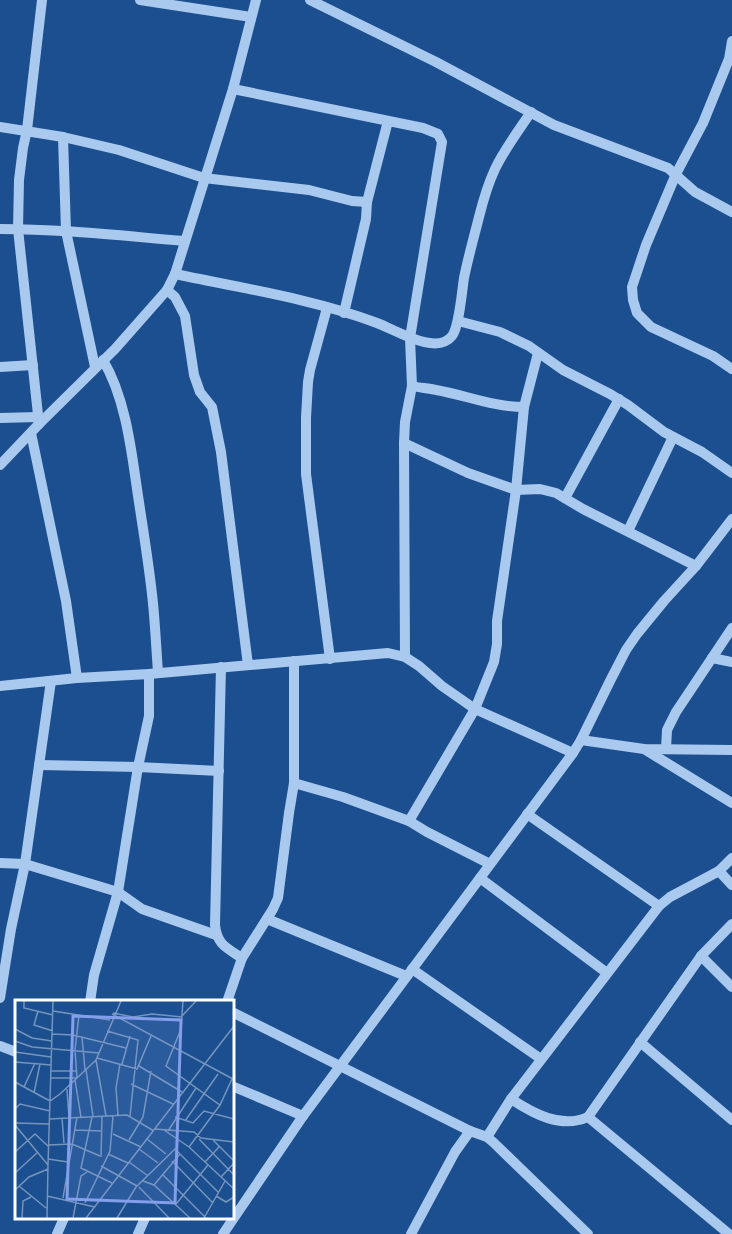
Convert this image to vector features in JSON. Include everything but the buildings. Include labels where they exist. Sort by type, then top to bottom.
[{"type":"street","points":[[39,420],[18,229],[23,148],[42,0]]},
{"type":"street","points":[[140,0],[251,16]]},
{"type":"street","points":[[0,465],[31,433],[39,420],[81,383],[167,290],[175,274],[232,89],[256,0]]},
{"type":"street","points":[[310,0],[436,62],[554,125],[668,168],[695,192],[732,212]]},
{"type":"street","points":[[732,41],[729,59],[703,123],[676,174],[632,287],[633,300],[638,313],[651,327],[713,356],[732,369]]},
{"type":"street","points":[[232,89],[423,128],[438,134],[442,142],[410,338],[412,386],[405,422],[404,443],[405,657]]},
{"type":"street","points":[[175,274],[284,296],[377,323],[430,344],[444,343],[453,335],[458,321],[474,237],[495,169],[531,111]]},
{"type":"street","points":[[344,313],[366,219],[367,202],[388,121]]},
{"type":"street","points":[[0,126],[119,150],[204,178],[309,190],[352,201],[367,202]]},
{"type":"street","points":[[63,137],[66,231],[99,364],[109,370],[124,417],[131,448],[153,596],[153,673],[149,716],[138,767],[118,892],[94,975],[90,1000]]},
{"type":"street","points":[[0,229],[66,231],[185,241]]},
{"type":"street","points":[[167,290],[175,297],[185,316],[194,375],[200,392],[212,407],[221,452],[248,664]]},
{"type":"street","points":[[327,308],[310,370],[306,418],[306,474],[330,659]]},
{"type":"street","points":[[458,321],[500,332],[529,346],[563,370],[619,399],[664,432],[732,473]]},
{"type":"street","points":[[409,821],[475,709],[494,662],[524,407],[538,352]]},
{"type":"street","points":[[0,367],[33,365]]},
{"type":"street","points":[[412,386],[485,402],[524,407]]},
{"type":"street","points":[[565,498],[619,399]]},
{"type":"street","points":[[0,418],[39,420]]},
{"type":"street","points":[[31,433],[66,601],[77,678]]},
{"type":"street","points":[[628,531],[673,437]]},
{"type":"street","points":[[404,443],[468,473],[516,490],[540,489],[556,493],[696,566]]},
{"type":"street","points":[[234,1218],[340,1065],[573,753],[626,650],[637,634],[696,566],[732,519]]},
{"type":"street","points":[[666,749],[669,724],[732,628]]},
{"type":"street","points":[[0,686],[388,653],[405,657],[475,709],[573,753]]},
{"type":"street","points":[[712,658],[732,662]]},
{"type":"street","points":[[228,1000],[242,958],[278,898],[294,783],[294,661]]},
{"type":"street","points":[[221,667],[216,935],[220,944],[242,958]]},
{"type":"street","points":[[0,998],[11,929],[25,864],[51,681]]},
{"type":"street","points":[[581,740],[644,749],[732,750]]},
{"type":"street","points":[[644,749],[732,804]]},
{"type":"street","points":[[39,765],[219,771]]},
{"type":"street","points":[[294,783],[343,797],[409,821],[490,864]]},
{"type":"street","points":[[527,814],[658,906]]},
{"type":"street","points":[[487,1137],[511,1099],[658,906],[718,871],[732,858]]},
{"type":"street","points":[[0,863],[25,864],[118,892],[142,909],[216,935]]},
{"type":"street","points":[[718,871],[732,885]]},
{"type":"street","points":[[480,878],[607,973]]},
{"type":"street","points":[[267,919],[409,972],[542,1059]]},
{"type":"street","points":[[511,1099],[531,1112],[547,1118],[578,1122],[588,1117],[701,956],[732,924]]},
{"type":"street","points":[[701,956],[732,987]]},
{"type":"street","points":[[234,1013],[470,1131],[487,1137],[588,1234]]},
{"type":"street","points":[[640,1042],[732,1120]]},
{"type":"street","points":[[0,1046],[15,1052]]},
{"type":"street","points":[[234,1087],[303,1116]]},
{"type":"street","points":[[588,1117],[729,1234]]},
{"type":"street","points":[[411,1234],[455,1152],[470,1131]]},
{"type":"street","points":[[57,1234],[63,1219]]},
{"type":"street","points":[[138,1234],[145,1219]]},
{"type":"street","points":[[223,1234],[233,1219]]}]
